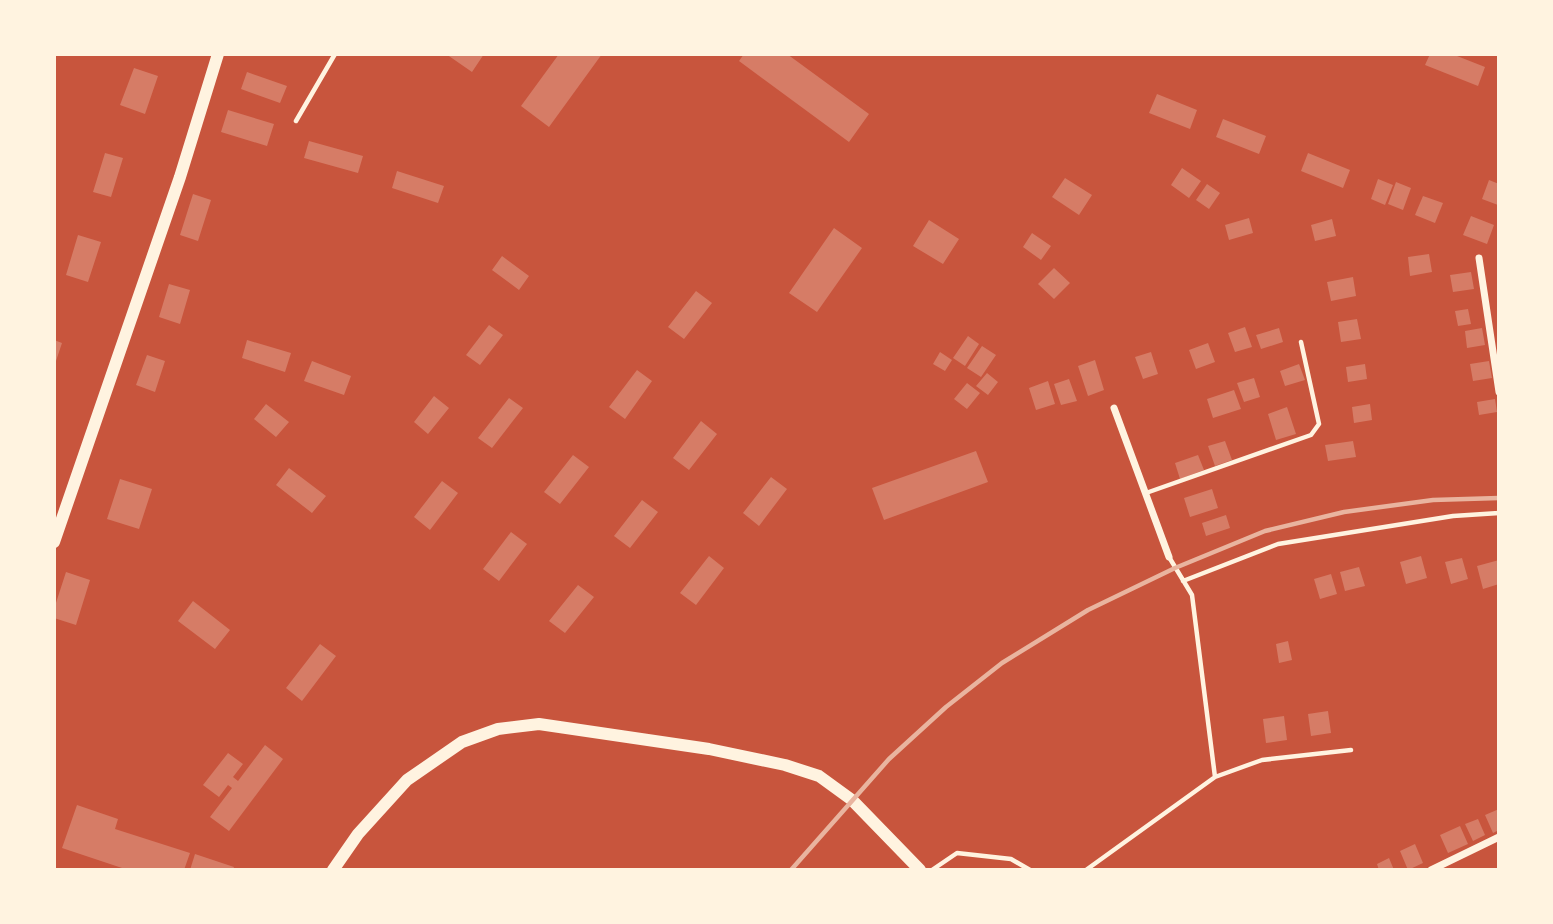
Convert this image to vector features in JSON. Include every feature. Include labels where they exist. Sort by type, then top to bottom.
[{"type":"main road","points":[[54,542],[180,177],[218,54]]},
{"type":"main road","points":[[333,870],[358,834],[407,780],[462,742],[498,729],[539,724],[709,749],[785,765],[819,776],[852,800],[920,870]]},
{"type":"street","points":[[1479,258],[1499,392]]},
{"type":"street","points":[[1114,408],[1169,556]]},
{"type":"street","points":[[1431,870],[1499,837]]},
{"type":"lane","points":[[296,121],[335,54]]},
{"type":"lane","points":[[1145,494],[1311,435],[1319,424],[1301,342]]},
{"type":"lane","points":[[1183,581],[1278,544],[1453,516],[1499,513]]},
{"type":"lane","points":[[1169,556],[1192,595],[1215,777]]},
{"type":"lane","points":[[1086,870],[1215,777],[1262,760],[1351,750]]},
{"type":"lane","points":[[932,870],[957,853],[1011,859],[1030,870]]},
{"type":"building","points":[[446,54],[484,54],[472,72]]},
{"type":"building","points":[[559,54],[602,54],[549,127],[521,106]]},
{"type":"building","points":[[744,54],[787,54],[869,114],[849,142],[739,61]]},
{"type":"building","points":[[1430,54],[1452,54],[1485,67],[1478,86],[1425,65]]},
{"type":"building","points":[[134,68],[158,76],[145,114],[120,105]]},
{"type":"building","points":[[247,72],[287,86],[280,103],[241,89]]},
{"type":"building","points":[[1157,94],[1197,110],[1190,129],[1149,113]]},
{"type":"building","points":[[228,110],[274,124],[267,146],[221,132]]},
{"type":"building","points":[[1223,119],[1266,136],[1259,154],[1216,137]]},
{"type":"building","points":[[309,141],[363,156],[358,173],[304,158]]},
{"type":"building","points":[[105,153],[123,158],[111,197],[93,192]]},
{"type":"building","points":[[1308,153],[1350,170],[1343,188],[1301,171]]},
{"type":"building","points":[[1182,168],[1201,181],[1189,198],[1171,185]]},
{"type":"building","points":[[397,171],[444,186],[438,203],[392,188]]},
{"type":"building","points":[[1065,178],[1092,195],[1079,215],[1052,197]]},
{"type":"building","points":[[1378,179],[1393,185],[1385,205],[1371,199]]},
{"type":"building","points":[[1489,180],[1499,184],[1498,205],[1482,199]]},
{"type":"building","points":[[1396,182],[1411,188],[1403,210],[1388,204]]},
{"type":"building","points":[[1207,184],[1220,193],[1209,209],[1196,200]]},
{"type":"building","points":[[193,194],[211,200],[198,241],[180,235]]},
{"type":"building","points":[[1423,196],[1443,203],[1435,223],[1415,215]]},
{"type":"building","points":[[1471,216],[1494,225],[1487,244],[1463,235]]},
{"type":"building","points":[[1249,218],[1253,233],[1229,240],[1225,225]]},
{"type":"building","points":[[1332,219],[1336,236],[1315,241],[1311,225]]},
{"type":"building","points":[[929,220],[959,239],[943,264],[913,246]]},
{"type":"building","points":[[834,228],[862,248],[817,312],[789,293]]},
{"type":"building","points":[[1032,233],[1051,246],[1041,260],[1023,247]]},
{"type":"building","points":[[78,235],[101,242],[88,282],[66,275]]},
{"type":"building","points":[[1429,254],[1432,272],[1410,276],[1408,257]]},
{"type":"building","points":[[502,256],[529,276],[519,290],[492,270]]},
{"type":"building","points":[[1054,268],[1070,283],[1054,299],[1038,284]]},
{"type":"building","points":[[1471,272],[1474,289],[1453,292],[1450,275]]},
{"type":"building","points":[[1353,277],[1356,296],[1331,301],[1327,282]]},
{"type":"building","points":[[169,284],[190,290],[180,324],[159,317]]},
{"type":"building","points":[[696,291],[712,303],[684,339],[668,327]]},
{"type":"building","points":[[1468,309],[1471,324],[1458,326],[1455,311]]},
{"type":"building","points":[[1357,319],[1361,339],[1341,342],[1338,322]]},
{"type":"building","points":[[489,325],[503,335],[480,365],[466,355]]},
{"type":"building","points":[[1245,327],[1252,347],[1235,352],[1228,333]]},
{"type":"building","points":[[1279,328],[1283,342],[1261,349],[1256,335]]},
{"type":"building","points":[[1482,328],[1485,345],[1467,348],[1465,331]]},
{"type":"building","points":[[968,336],[979,344],[965,366],[953,358]]},
{"type":"building","points":[[54,340],[62,343],[55,364],[54,364]]},
{"type":"building","points":[[247,340],[291,353],[285,372],[242,358]]},
{"type":"building","points":[[1208,343],[1215,362],[1196,369],[1189,350]]},
{"type":"building","points":[[982,346],[996,355],[981,377],[967,368]]},
{"type":"building","points":[[940,352],[952,360],[945,371],[933,364]]},
{"type":"building","points":[[1151,352],[1158,374],[1143,379],[1135,357]]},
{"type":"building","points":[[147,355],[165,361],[155,392],[136,385]]},
{"type":"building","points":[[1095,360],[1104,390],[1088,396],[1078,366]]},
{"type":"building","points":[[312,361],[351,376],[344,395],[304,381]]},
{"type":"building","points":[[1489,361],[1492,378],[1473,381],[1470,364]]},
{"type":"building","points":[[1299,364],[1305,380],[1285,386],[1280,371]]},
{"type":"building","points":[[1365,364],[1367,379],[1348,382],[1346,367]]},
{"type":"building","points":[[637,370],[652,381],[625,419],[609,407]]},
{"type":"building","points":[[987,373],[998,382],[988,395],[976,386]]},
{"type":"building","points":[[1254,378],[1260,397],[1244,402],[1237,383]]},
{"type":"building","points":[[1069,379],[1077,401],[1061,405],[1054,384]]},
{"type":"building","points":[[1048,381],[1055,404],[1036,410],[1029,388]]},
{"type":"building","points":[[967,383],[980,393],[967,409],[954,399]]},
{"type":"building","points":[[1234,390],[1241,409],[1213,418],[1207,399]]},
{"type":"building","points":[[434,396],[449,408],[428,434],[414,422]]},
{"type":"building","points":[[509,398],[523,408],[492,448],[478,438]]},
{"type":"building","points":[[1495,399],[1497,412],[1479,415],[1477,402]]},
{"type":"building","points":[[266,404],[289,422],[276,437],[254,419]]},
{"type":"building","points":[[1370,404],[1372,420],[1354,423],[1352,407]]},
{"type":"building","points":[[1287,407],[1296,434],[1276,440],[1268,414]]},
{"type":"building","points":[[701,421],[717,434],[689,470],[673,458]]},
{"type":"building","points":[[1225,441],[1232,460],[1215,466],[1208,446]]},
{"type":"building","points":[[1353,441],[1356,457],[1328,461],[1325,445]]},
{"type":"building","points":[[976,451],[988,482],[884,520],[872,488]]},
{"type":"building","points":[[573,455],[589,467],[560,504],[544,492]]},
{"type":"building","points":[[1198,455],[1204,470],[1180,479],[1175,463]]},
{"type":"building","points":[[289,468],[326,496],[312,513],[276,485]]},
{"type":"building","points":[[771,477],[787,489],[759,526],[743,513]]},
{"type":"building","points":[[120,479],[152,489],[139,529],[107,519]]},
{"type":"building","points":[[442,481],[458,493],[430,530],[414,517]]},
{"type":"building","points":[[1212,489],[1218,508],[1190,517],[1184,498]]},
{"type":"building","points":[[642,500],[658,512],[630,548],[614,536]]},
{"type":"building","points":[[1226,515],[1230,528],[1206,536],[1202,523]]},
{"type":"building","points":[[511,532],[527,544],[499,581],[483,569]]},
{"type":"building","points":[[709,556],[724,568],[696,605],[680,593]]},
{"type":"building","points":[[1421,556],[1427,578],[1406,584],[1400,562]]},
{"type":"building","points":[[1462,558],[1468,579],[1451,584],[1445,562]]},
{"type":"building","points":[[1499,560],[1499,584],[1483,589],[1477,566]]},
{"type":"building","points":[[1359,567],[1365,586],[1345,591],[1340,572]]},
{"type":"building","points":[[66,572],[90,580],[76,625],[54,618],[54,609]]},
{"type":"building","points":[[1331,574],[1337,594],[1320,599],[1314,579]]},
{"type":"building","points":[[578,585],[594,597],[565,633],[549,621]]},
{"type":"building","points":[[193,601],[230,630],[215,649],[178,621]]},
{"type":"building","points":[[1288,641],[1292,660],[1279,663],[1276,644]]},
{"type":"building","points":[[320,644],[336,656],[302,701],[286,688]]},
{"type":"building","points":[[1328,711],[1331,733],[1311,736],[1308,714]]},
{"type":"building","points":[[1284,716],[1287,740],[1266,743],[1263,719]]},
{"type":"building","points":[[265,745],[283,759],[229,831],[210,817],[232,788],[228,785],[219,797],[203,785],[228,753],[243,764],[233,777],[238,781]]},
{"type":"building","points":[[77,805],[118,819],[115,829],[190,853],[184,870],[128,870],[62,848]]},
{"type":"building","points":[[1499,809],[1499,830],[1493,833],[1485,815]]},
{"type":"building","points":[[1478,819],[1485,835],[1473,841],[1465,824]]},
{"type":"building","points":[[1460,826],[1468,844],[1448,853],[1440,835]]},
{"type":"building","points":[[1415,844],[1423,863],[1408,870],[1400,851]]},
{"type":"building","points":[[195,854],[234,867],[233,870],[190,870]]},
{"type":"building","points":[[1389,858],[1394,870],[1379,870],[1377,864]]},
{"type":"railway","points":[[791,870],[889,759],[946,707],[1002,663],[1088,610],[1175,568],[1265,531],[1344,512],[1433,500],[1499,498]]}]
